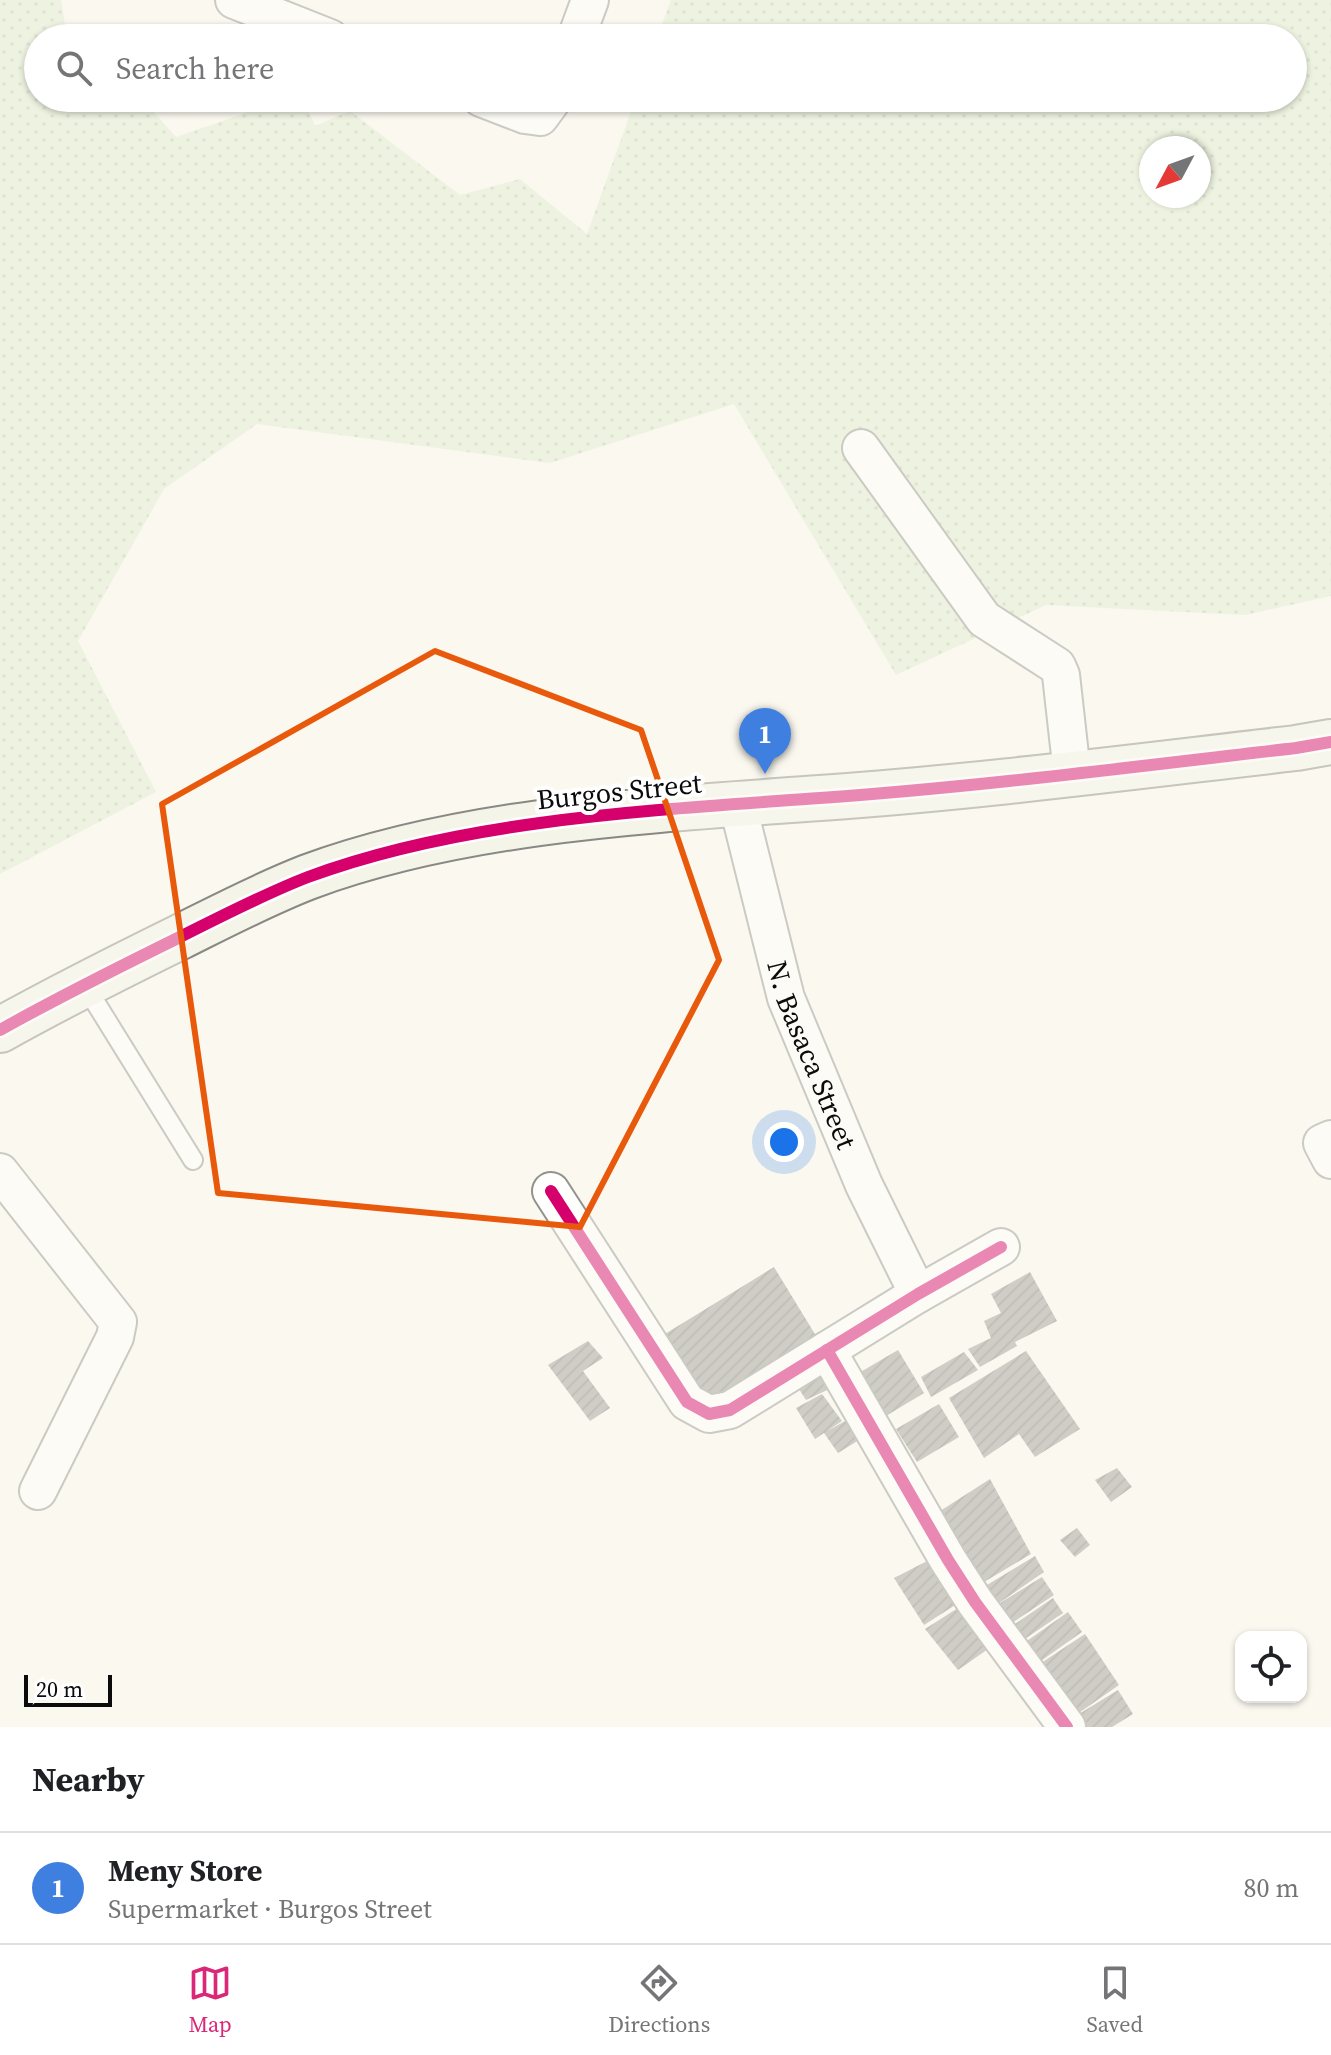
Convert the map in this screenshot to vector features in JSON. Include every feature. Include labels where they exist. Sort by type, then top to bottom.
[{"type":"street","points":[[234,0],[295,24]]},
{"type":"street","points":[[517,112],[540,117],[544,112]]},
{"type":"street","points":[[861,448],[984,619],[1057,666],[1061,675],[1072,773]]},
{"type":"street","name":"Burgos Street","points":[[0,1030],[84,984],[308,877],[423,843],[545,823],[737,802],[823,798],[1072,773],[1331,742]]},
{"type":"street","name":"N. Basaca Street","points":[[737,802],[786,998],[864,1185],[918,1294]]},
{"type":"street","points":[[1331,1139],[1322,1143],[1331,1160]]},
{"type":"street","points":[[0,1172],[118,1322],[115,1337],[38,1491]]},
{"type":"street","points":[[551,1191],[687,1402],[709,1414],[730,1410],[918,1294],[1001,1247]]},
{"type":"street","points":[[827,1350],[955,1571],[1067,1727]]},
{"type":"lane","points":[[84,984],[193,1160]]},
{"type":"highlighted area","points":[[435,651],[641,730],[719,960],[580,1227],[218,1193],[162,804]]},
{"type":"green space","points":[[0,0],[61,0],[65,24],[24,24],[24,112],[154,112],[176,137],[248,112],[309,112],[315,126],[351,112],[460,195],[520,179],[587,234],[631,112],[1307,112],[1307,24],[662,24],[671,0],[1331,0],[1331,596],[1245,615],[1046,605],[896,675],[734,404],[550,463],[257,424],[164,489],[78,641],[156,792],[0,874]]},
{"type":"building","points":[[774,1267],[821,1344],[709,1414],[660,1337]]},
{"type":"building","points":[[1030,1272],[1057,1321],[1015,1342],[1017,1346],[980,1367],[968,1349],[991,1338],[984,1321],[1001,1313],[991,1294]]},
{"type":"building","points":[[588,1341],[603,1358],[583,1371],[610,1408],[590,1421],[548,1365]]},
{"type":"building","points":[[898,1350],[924,1393],[876,1422],[852,1377]]},
{"type":"building","points":[[1026,1351],[1080,1429],[1035,1457],[1019,1434],[984,1458],[949,1398]]},
{"type":"building","points":[[964,1352],[978,1370],[931,1397],[921,1377]]},
{"type":"building","points":[[823,1359],[840,1384],[806,1400],[792,1378]]},
{"type":"building","points":[[822,1394],[842,1421],[827,1431],[856,1415],[867,1435],[838,1453],[824,1433],[815,1439],[796,1408]]},
{"type":"building","points":[[939,1404],[959,1437],[917,1462],[896,1429]]},
{"type":"building","points":[[1117,1468],[1132,1487],[1111,1502],[1095,1480]]},
{"type":"building","points":[[990,1479],[1031,1554],[984,1582],[937,1513]]},
{"type":"building","points":[[1077,1528],[1090,1545],[1075,1557],[1060,1540]]},
{"type":"building","points":[[1035,1556],[1044,1572],[999,1603],[987,1585]]},
{"type":"building","points":[[933,1558],[960,1602],[924,1625],[894,1578]]},
{"type":"building","points":[[1042,1577],[1054,1595],[1012,1623],[1000,1603]]},
{"type":"building","points":[[1053,1598],[1063,1613],[1022,1641],[1012,1626]]},
{"type":"building","points":[[961,1606],[991,1647],[958,1670],[925,1629]]},
{"type":"building","points":[[1068,1612],[1082,1632],[1038,1663],[1024,1643]]},
{"type":"building","points":[[1085,1634],[1119,1685],[1073,1717],[1038,1665]]},
{"type":"building","points":[[1118,1690],[1133,1714],[1112,1727],[1080,1727],[1074,1717]]},
{"type":"cycle path","points":[[0,1030],[275,891],[368,857],[431,842],[561,820],[999,782],[1331,742]]},
{"type":"cycle path","points":[[551,1191],[687,1402],[709,1414],[730,1410],[918,1294],[1001,1247]]},
{"type":"cycle path","points":[[827,1350],[948,1560],[1067,1727]]},
{"type":"place","name":"Meny Store","points":[[765,774]]}]
